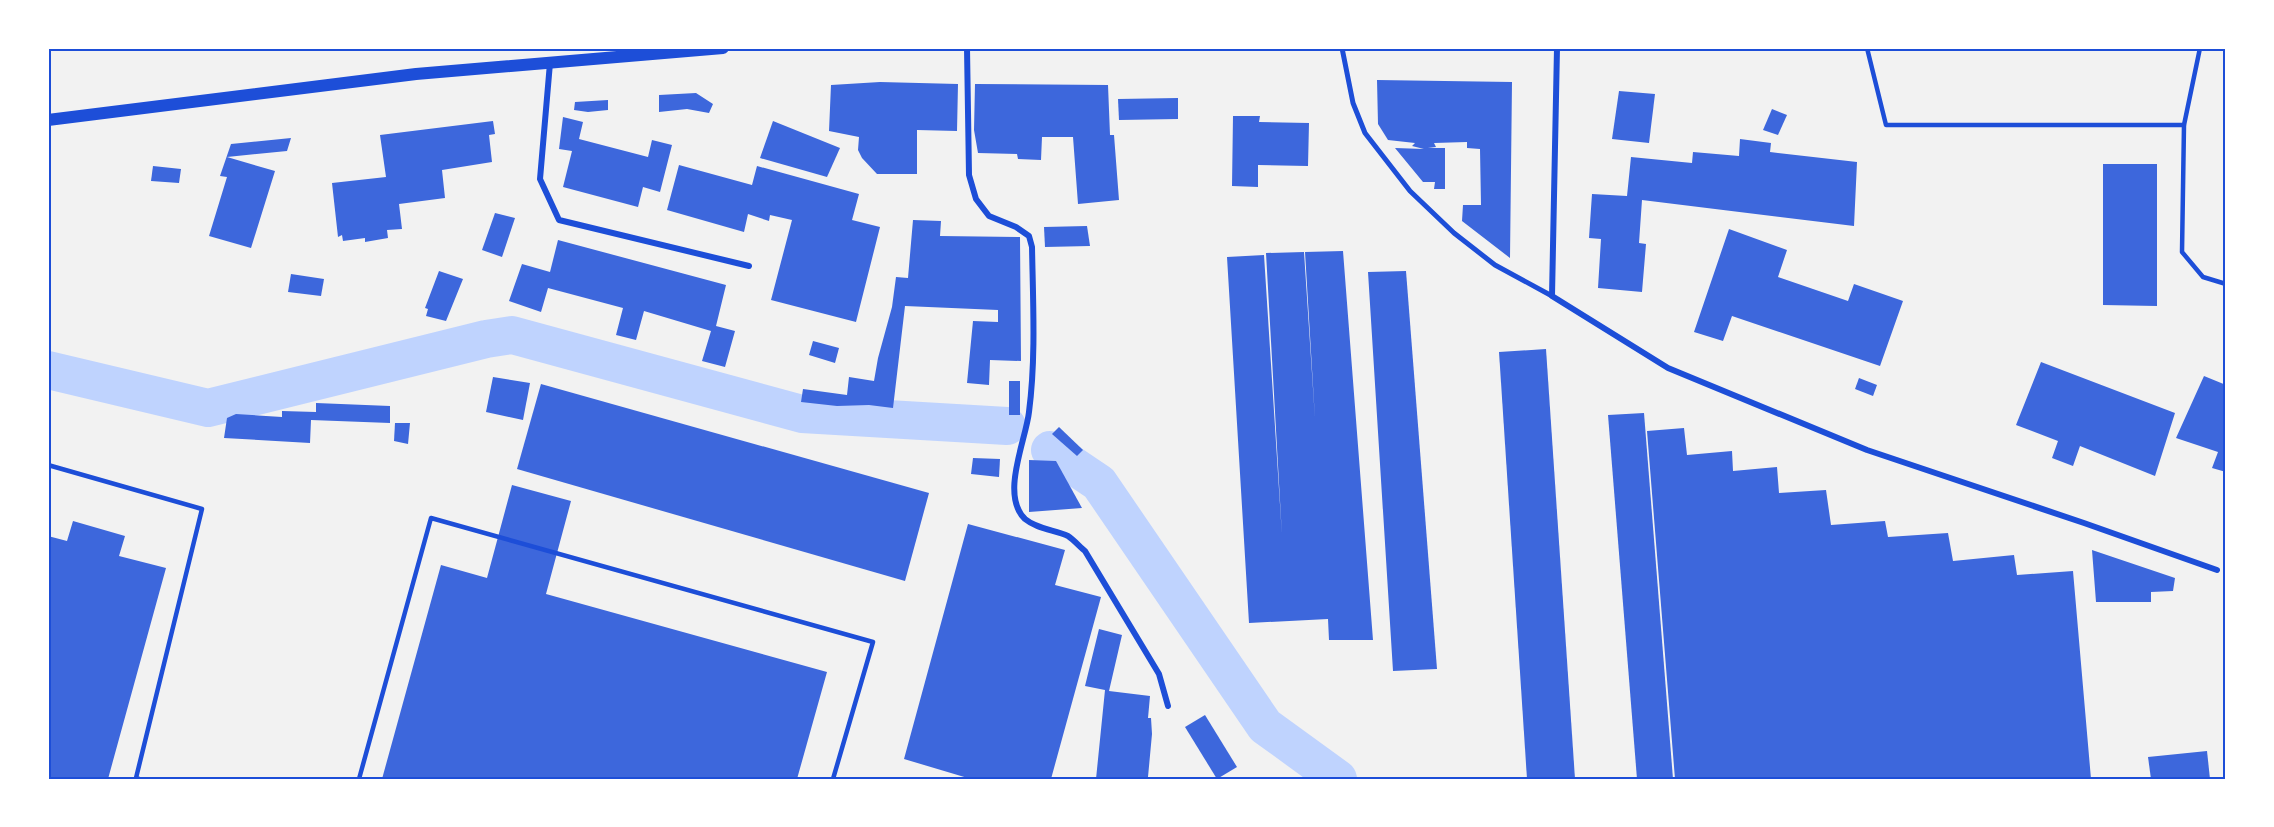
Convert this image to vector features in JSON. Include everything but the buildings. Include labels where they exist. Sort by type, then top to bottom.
[{"type":"main road","points":[[48,120],[416,74],[550,63],[595,54],[723,48]]},
{"type":"street","points":[[967,48],[969,175],[976,199],[989,216],[1016,227],[1029,236],[1032,247],[1034,324],[1029,414],[1020,447],[1015,483],[1017,503],[1025,519],[1068,537],[1085,552],[1159,674],[1168,706]]},
{"type":"street","points":[[1342,48],[1353,103],[1365,133],[1410,191],[1454,233],[1494,265],[1552,296],[1668,368],[1867,450],[2217,570]]},
{"type":"street","points":[[1552,296],[1557,48]]},
{"type":"street","points":[[550,63],[540,179],[560,220],[749,266]]},
{"type":"lane","points":[[1867,48],[1886,125],[2184,125]]},
{"type":"lane","points":[[2200,48],[2184,125],[2182,252],[2204,277],[2226,284]]},
{"type":"lane","points":[[48,465],[202,509],[136,778],[139,779]]},
{"type":"lane","points":[[359,779],[431,518],[873,642],[833,779]]},
{"type":"waterway","points":[[48,370],[208,408],[486,339],[512,335],[802,414],[1007,426]]},
{"type":"waterway","points":[[1050,450],[1099,483],[1265,726],[1338,779]]}]
